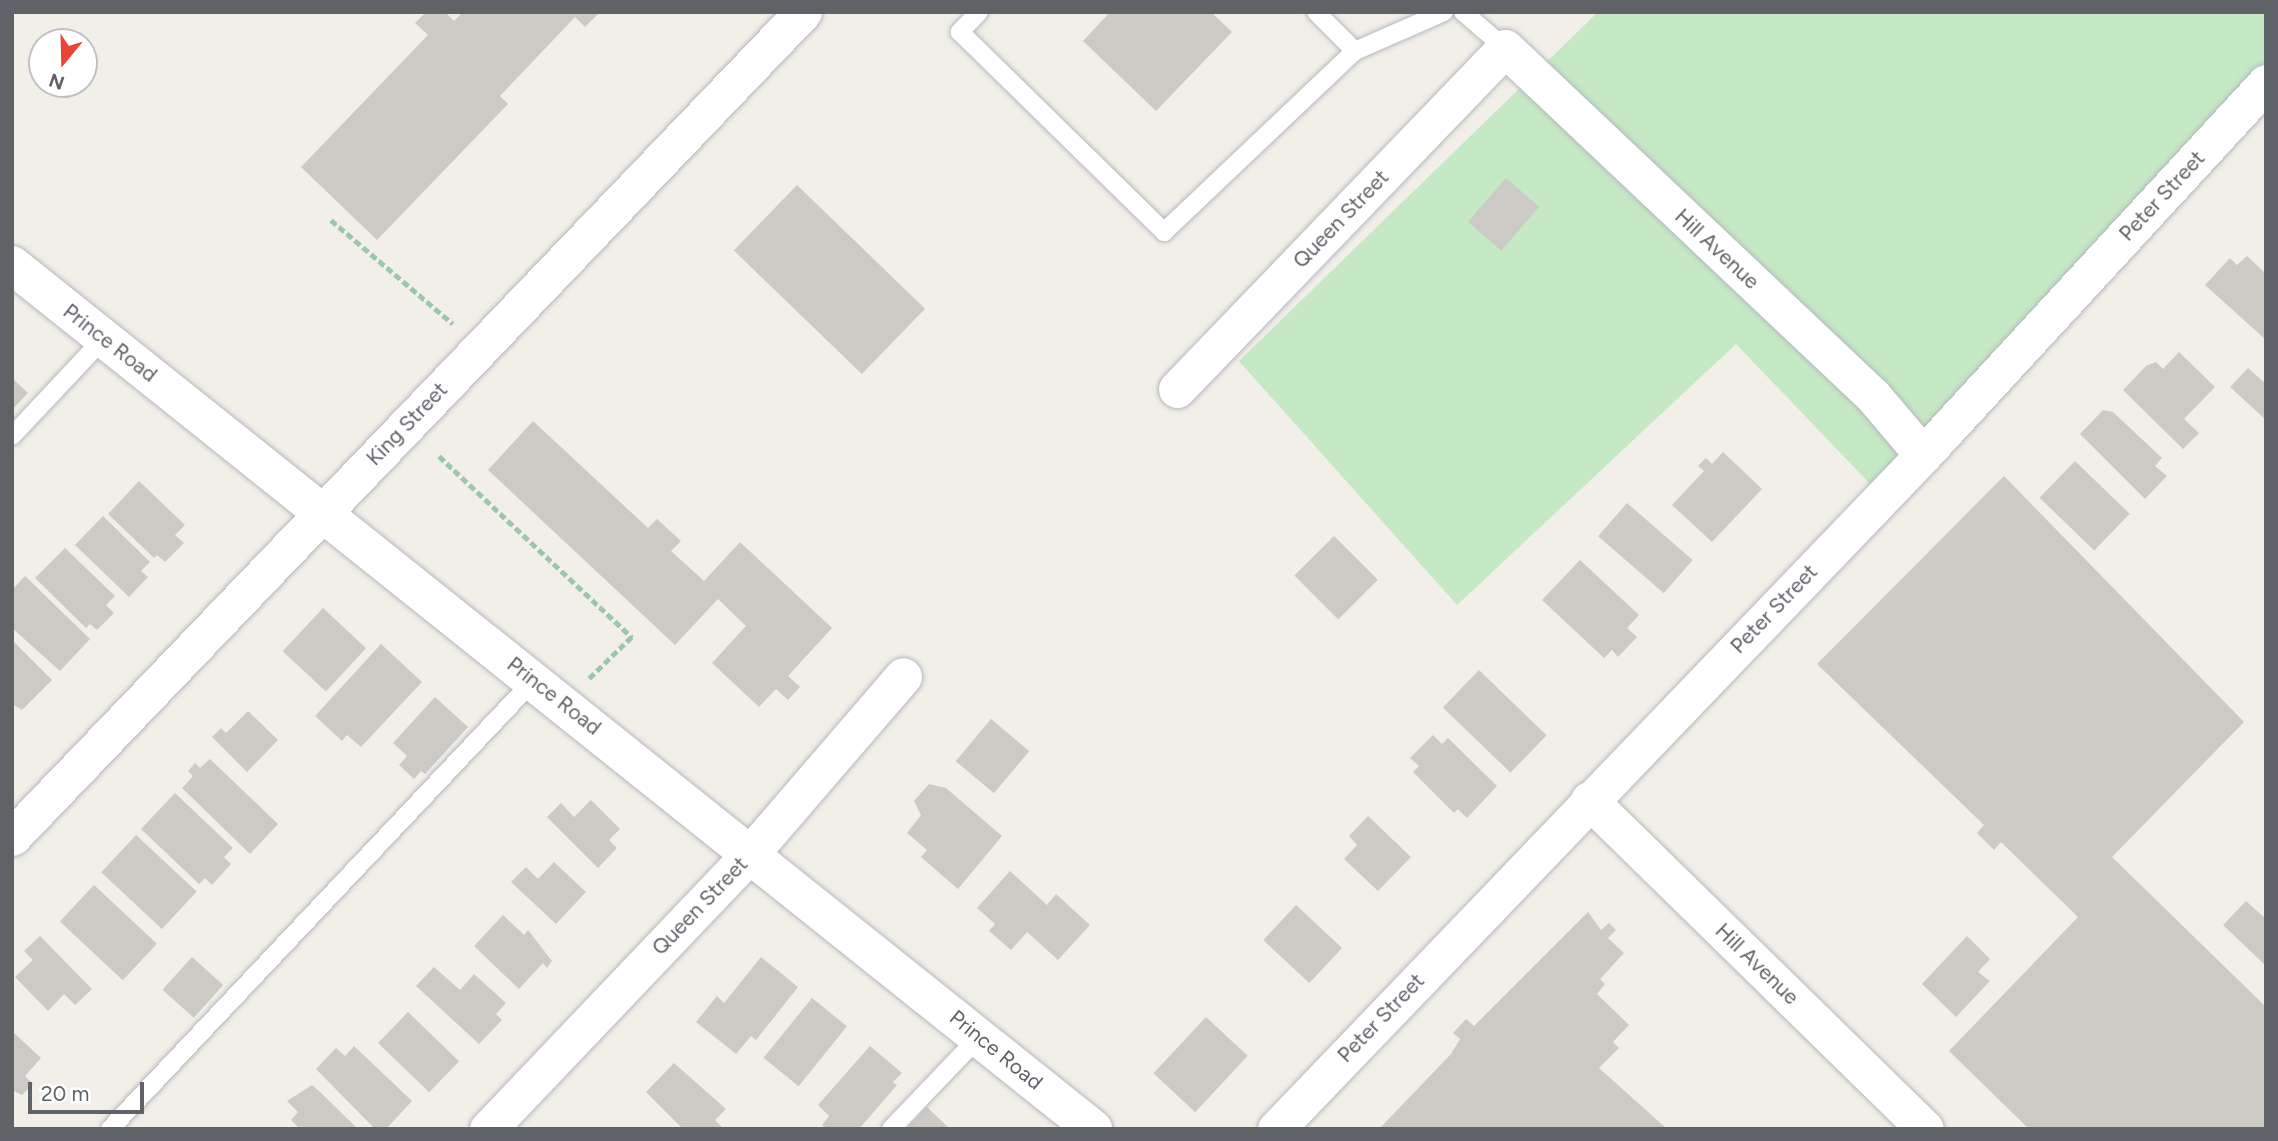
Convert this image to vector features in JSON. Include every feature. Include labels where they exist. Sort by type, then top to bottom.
[{"type":"street","name":"King Street","points":[[12,837],[803,12]]},
{"type":"street","name":"Queen Street","points":[[1177,389],[1505,48]]},
{"type":"street","name":"Hill Avenue","points":[[1505,48],[1873,396],[1923,455]]},
{"type":"street","name":"Peter Street","points":[[1276,1129],[1923,455],[2266,83]]},
{"type":"street","name":"Prince Road","points":[[12,265],[565,704],[1093,1129]]},
{"type":"street","name":"Queen Street","points":[[488,1129],[751,853],[903,676]]},
{"type":"street","name":"Hill Avenue","points":[[1589,800],[1925,1129]]},
{"type":"lane","points":[[979,12],[960,32],[1164,232],[1354,51],[1444,12]]},
{"type":"lane","points":[[1316,12],[1354,51]]},
{"type":"lane","points":[[1463,12],[1505,48]]},
{"type":"lane","points":[[12,436],[104,338]]},
{"type":"lane","points":[[110,1129],[534,680]]},
{"type":"lane","points":[[891,1129],[979,1037]]},
{"type":"path","points":[[331,220],[480,349]]},
{"type":"path","points":[[439,456],[632,637],[565,704]]},
{"type":"green space","points":[[1598,12],[2266,12],[2266,80],[1874,488],[1736,344],[1457,605],[1239,361]]},
{"type":"building","points":[[426,12],[445,12],[454,21],[463,12],[600,12],[585,27],[575,17],[500,96],[508,104],[377,240],[301,167],[428,35],[415,23]]},
{"type":"building","points":[[1110,12],[1211,12],[1232,32],[1156,111],[1083,41]]},
{"type":"building","points":[[1506,178],[1539,207],[1501,251],[1468,222]]},
{"type":"building","points":[[797,185],[925,309],[862,374],[734,250]]},
{"type":"building","points":[[2247,256],[2266,274],[2266,340],[2205,285],[2230,258],[2237,265]]},
{"type":"building","points":[[2179,352],[2215,387],[2184,419],[2199,433],[2183,449],[2123,390],[2146,366],[2156,362],[2163,369]]},
{"type":"building","points":[[2248,368],[2266,384],[2266,420],[2230,387]]},
{"type":"building","points":[[12,378],[28,393],[12,410]]},
{"type":"building","points":[[2103,410],[2113,412],[2162,458],[2155,466],[2167,476],[2145,499],[2080,434]]},
{"type":"building","points":[[533,421],[648,528],[657,519],[681,541],[671,551],[704,581],[740,542],[832,628],[788,676],[800,687],[788,700],[776,689],[759,707],[712,663],[746,626],[718,599],[675,645],[488,470]]},
{"type":"building","points":[[1723,452],[1762,489],[1712,542],[1672,505],[1704,471],[1698,466],[1706,458],[1712,464]]},
{"type":"building","points":[[2075,461],[2130,514],[2094,550],[2040,498]]},
{"type":"building","points":[[2004,476],[2244,722],[2112,857],[2266,1007],[2266,1129],[2029,1129],[1949,1051],[2078,917],[2001,842],[1994,850],[1977,833],[1984,825],[1817,664]]},
{"type":"building","points":[[139,481],[185,525],[175,535],[184,543],[165,562],[157,555],[154,558],[108,514]]},
{"type":"building","points":[[1627,503],[1693,560],[1664,593],[1598,536]]},
{"type":"building","points":[[103,516],[150,562],[141,571],[148,577],[129,597],[75,545]]},
{"type":"building","points":[[1334,536],[1378,580],[1338,619],[1294,576]]},
{"type":"building","points":[[65,548],[115,596],[106,605],[114,613],[97,630],[90,624],[86,628],[35,578]]},
{"type":"building","points":[[1580,560],[1639,615],[1627,628],[1637,637],[1618,657],[1612,650],[1604,658],[1542,600]]},
{"type":"building","points":[[25,576],[90,639],[60,671],[12,628],[12,590]]},
{"type":"building","points":[[323,608],[366,648],[326,691],[283,651]]},
{"type":"building","points":[[12,640],[52,680],[22,710],[12,704]]},
{"type":"building","points":[[381,644],[422,682],[361,747],[347,735],[342,741],[315,716]]},
{"type":"building","points":[[1479,670],[1547,735],[1510,773],[1443,707]]},
{"type":"building","points":[[435,697],[468,727],[425,774],[421,771],[414,779],[399,765],[407,756],[393,743]]},
{"type":"building","points":[[248,711],[278,740],[247,772],[212,737],[221,728],[226,733]]},
{"type":"building","points":[[991,719],[1029,751],[994,793],[956,761]]},
{"type":"building","points":[[1433,735],[1442,744],[1448,738],[1497,786],[1467,818],[1458,809],[1454,813],[1413,772],[1419,766],[1410,758]]},
{"type":"building","points":[[210,759],[278,824],[250,854],[182,788],[193,776],[188,771],[195,763],[200,768]]},
{"type":"building","points":[[929,784],[946,788],[1002,836],[958,889],[921,857],[927,850],[907,833],[921,815],[914,801]]},
{"type":"building","points":[[175,793],[233,848],[224,857],[231,864],[212,885],[205,878],[199,884],[141,829]]},
{"type":"building","points":[[591,800],[620,829],[609,840],[617,848],[598,868],[547,817],[561,803],[574,817]]},
{"type":"building","points":[[1368,816],[1411,857],[1378,891],[1344,859],[1357,845],[1349,836]]},
{"type":"building","points":[[136,835],[197,892],[162,929],[101,872]]},
{"type":"building","points":[[554,862],[586,892],[556,924],[511,882],[526,867],[538,879]]},
{"type":"building","points":[[1010,871],[1047,905],[1056,894],[1090,925],[1058,960],[1027,932],[1011,950],[989,931],[995,924],[977,908]]},
{"type":"building","points":[[94,885],[157,944],[123,980],[60,922]]},
{"type":"building","points":[[2246,901],[2266,919],[2266,966],[2223,925]]},
{"type":"building","points":[[1296,905],[1342,948],[1309,983],[1263,940]]},
{"type":"building","points":[[1588,912],[1601,930],[1609,923],[1616,930],[1608,938],[1624,953],[1600,979],[1605,984],[1597,994],[1629,1025],[1613,1042],[1619,1048],[1599,1068],[1667,1129],[1379,1129],[1451,1054],[1460,1039],[1453,1033],[1466,1019],[1474,1026]]},
{"type":"building","points":[[503,915],[524,935],[528,930],[552,961],[547,968],[543,963],[519,989],[474,946]]},
{"type":"building","points":[[40,936],[92,989],[75,1005],[64,994],[48,1011],[15,977],[33,960],[24,951]]},
{"type":"building","points":[[1967,936],[1990,959],[1978,972],[1990,981],[1956,1017],[1922,984]]},
{"type":"building","points":[[192,957],[223,985],[194,1018],[163,990]]},
{"type":"building","points":[[761,957],[798,987],[756,1040],[751,1036],[736,1054],[696,1022],[717,996],[724,1003]]},
{"type":"building","points":[[434,967],[460,990],[474,974],[506,1003],[496,1014],[502,1020],[479,1044],[416,986]]},
{"type":"building","points":[[812,998],[847,1026],[799,1086],[764,1058]]},
{"type":"building","points":[[408,1012],[459,1061],[429,1092],[378,1043]]},
{"type":"building","points":[[1206,1017],[1248,1056],[1195,1112],[1153,1073]]},
{"type":"building","points":[[12,1031],[41,1058],[25,1076],[33,1084],[22,1095],[12,1090]]},
{"type":"building","points":[[354,1046],[412,1101],[386,1129],[375,1129],[316,1069],[336,1048],[345,1056]]},
{"type":"building","points":[[870,1046],[902,1073],[893,1082],[897,1085],[859,1129],[826,1129],[822,1125],[829,1116],[818,1105]]},
{"type":"building","points":[[674,1063],[726,1109],[715,1120],[724,1129],[683,1129],[646,1092]]},
{"type":"building","points":[[312,1085],[358,1129],[300,1129],[291,1120],[298,1112],[287,1101]]},
{"type":"building","points":[[927,1107],[950,1129],[906,1129]]}]
